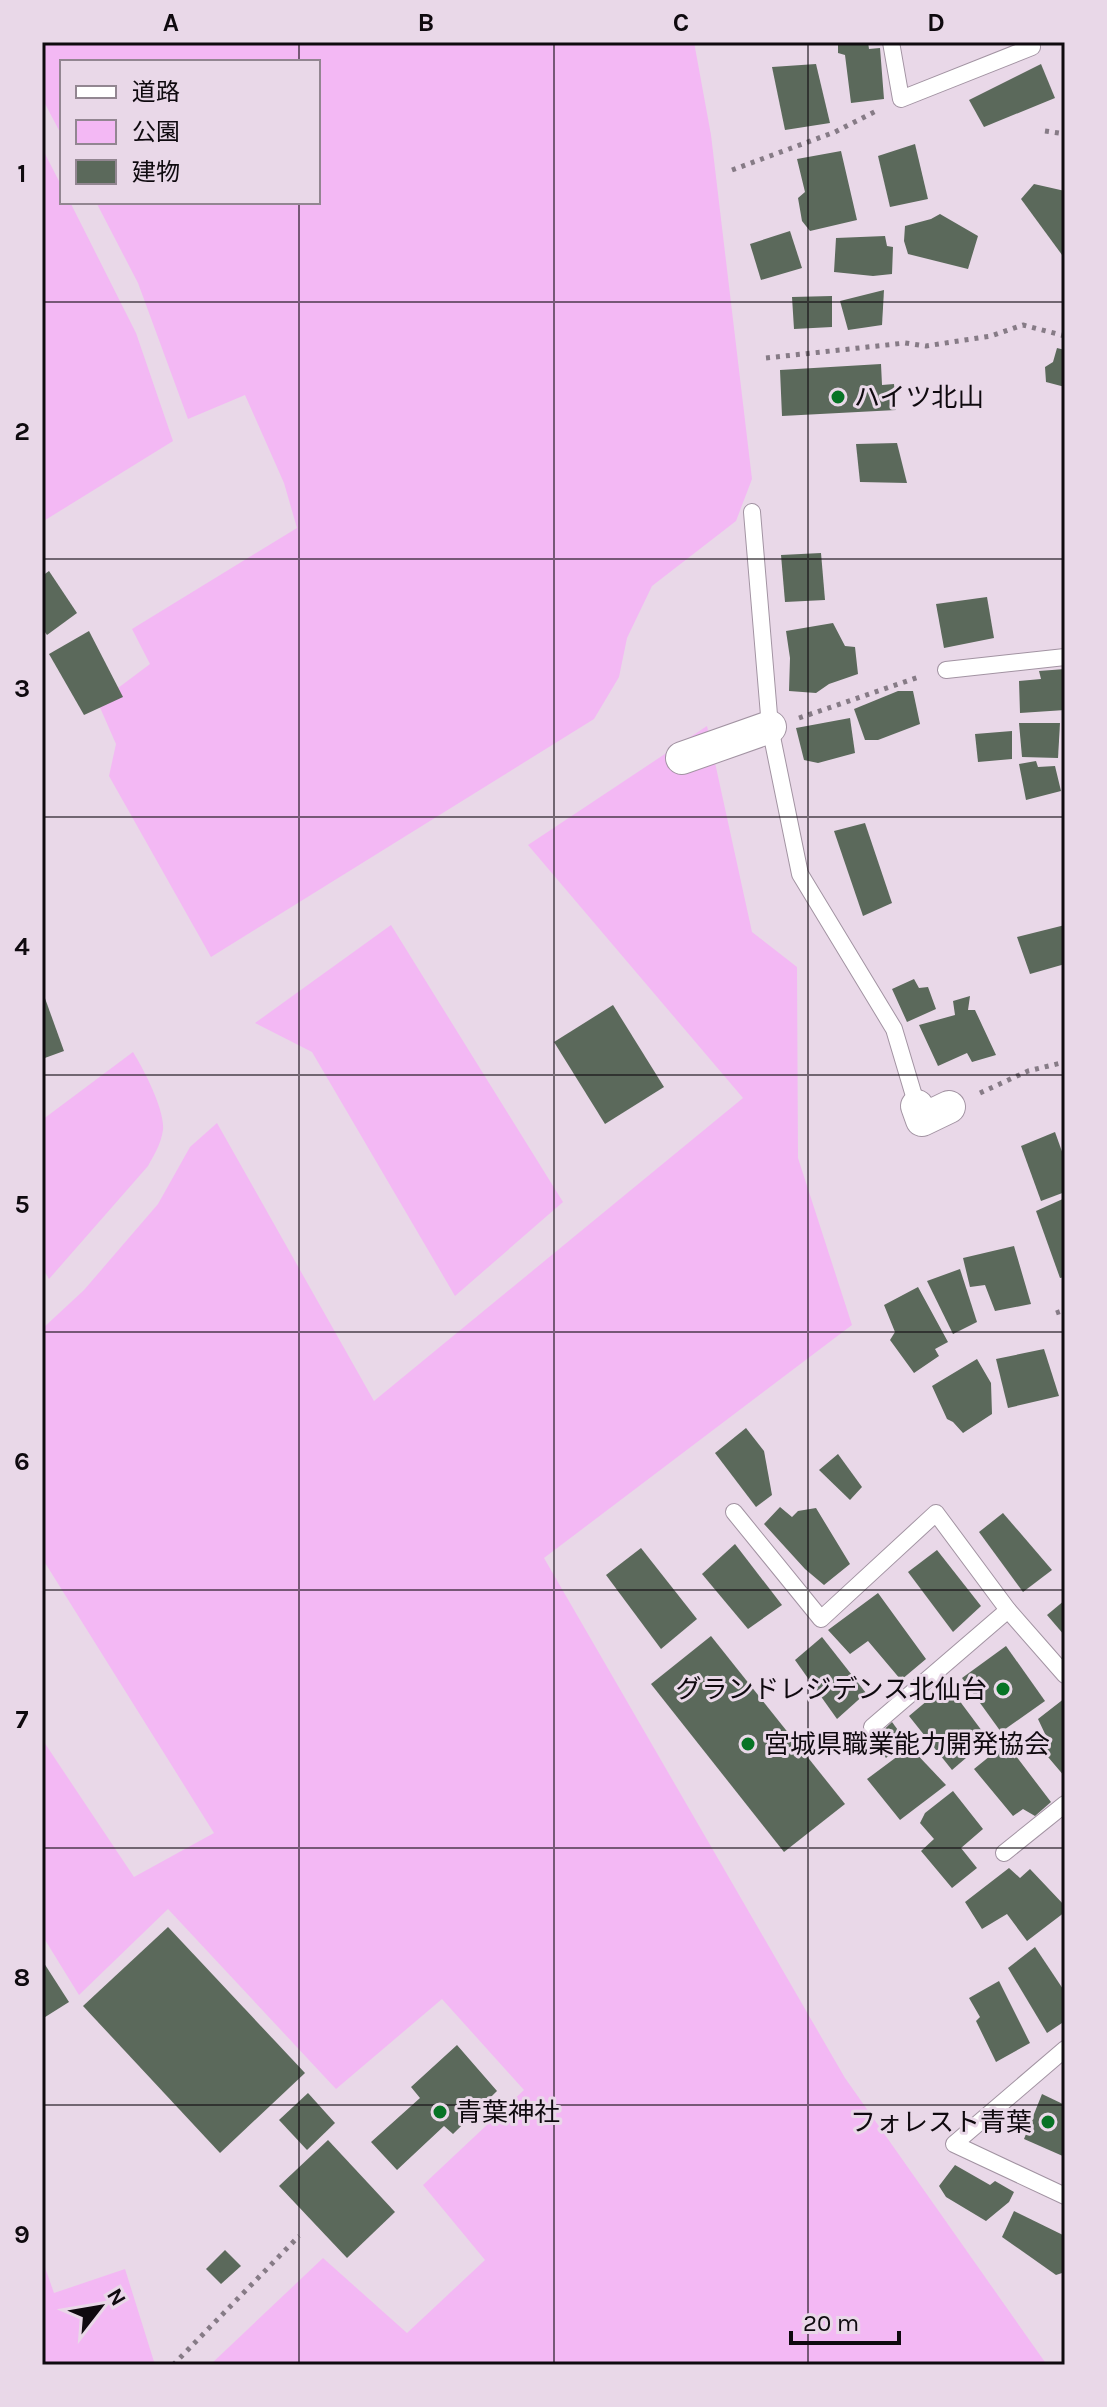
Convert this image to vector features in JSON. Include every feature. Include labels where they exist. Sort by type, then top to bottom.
[{"type":"street","points":[[682,758],[770,727]]},
{"type":"street","points":[[917,1106],[922,1120],[949,1107]]},
{"type":"lane","points":[[891,42],[901,99],[1032,47]]},
{"type":"lane","points":[[752,512],[770,727],[800,874],[894,1029],[917,1106]]},
{"type":"lane","points":[[946,670],[1065,657]]},
{"type":"lane","points":[[734,1512],[821,1619],[936,1513],[1008,1610],[1065,1675]]},
{"type":"lane","points":[[872,1727],[1008,1610]]},
{"type":"lane","points":[[1004,1853],[1065,1804]]},
{"type":"lane","points":[[1065,2049],[954,2144],[1065,2196]]},
{"type":"path","points":[[732,170],[835,132],[901,99]]},
{"type":"path","points":[[1045,131],[1065,134]]},
{"type":"path","points":[[766,358],[905,343],[926,346],[991,336],[1023,325],[1065,336]]},
{"type":"path","points":[[770,727],[828,710],[890,685],[946,670]]},
{"type":"path","points":[[949,1107],[1028,1071],[1065,1062]]},
{"type":"path","points":[[1056,1313],[1065,1310]]},
{"type":"path","points":[[173,2365],[299,2236]]},
{"type":"green space","points":[[42,42],[694,42],[711,135],[752,479],[736,521],[652,586],[627,638],[619,677],[594,719],[211,957],[109,776],[116,744],[98,703],[150,664],[132,629],[297,528],[284,483],[245,395],[188,419],[138,283],[97,204],[320,204],[320,60],[60,60],[60,132],[42,98]]},
{"type":"green space","points":[[42,148],[60,183],[60,204],[71,204],[136,333],[173,441],[42,522]]},
{"type":"green space","points":[[707,726],[752,932],[797,967],[798,1158],[852,1325],[544,1558],[845,2078],[1047,2365],[210,2365],[323,2258],[407,2333],[485,2260],[423,2185],[524,2090],[442,1999],[336,2089],[168,1909],[79,1995],[42,1935],[42,1739],[134,1877],[214,1833],[42,1558],[42,1329],[84,1290],[158,1204],[190,1147],[217,1123],[374,1401],[743,1098],[528,845]]},
{"type":"green space","points":[[391,925],[563,1202],[455,1296],[312,1052],[255,1023]]},
{"type":"green space","points":[[133,1052],[161,1112],[163,1130],[159,1145],[148,1166],[49,1279],[42,1267],[42,1120]]},
{"type":"green space","points":[[42,2259],[54,2293],[125,2269],[155,2365],[42,2365]]},
{"type":"building","points":[[838,42],[868,42],[869,49],[880,48],[884,99],[851,103],[845,55],[838,53]]},
{"type":"building","points":[[816,64],[830,123],[785,130],[772,67]]},
{"type":"building","points":[[1041,64],[1055,98],[984,127],[969,100]]},
{"type":"building","points":[[915,144],[928,199],[890,207],[878,156]]},
{"type":"building","points":[[841,151],[857,220],[810,231],[802,221],[798,198],[805,192],[797,159]]},
{"type":"building","points":[[1034,184],[1065,191],[1065,259],[1021,199]]},
{"type":"building","points":[[940,214],[978,236],[968,269],[908,254],[904,241],[905,226]]},
{"type":"building","points":[[790,231],[802,268],[761,280],[750,244]]},
{"type":"building","points":[[885,236],[887,246],[893,247],[892,274],[873,276],[834,272],[836,238]]},
{"type":"building","points":[[884,290],[882,325],[848,330],[840,301]]},
{"type":"building","points":[[832,296],[832,327],[794,329],[792,297]]},
{"type":"building","points":[[1057,348],[1065,350],[1065,387],[1046,382],[1045,367],[1053,362]]},
{"type":"building","name":"ハイツ北山","points":[[881,364],[882,385],[894,384],[896,410],[782,416],[780,370]]},
{"type":"building","points":[[897,443],[907,483],[860,482],[856,444]]},
{"type":"building","points":[[821,553],[825,600],[785,602],[781,555]]},
{"type":"building","points":[[49,571],[77,613],[47,635],[42,628],[42,576]]},
{"type":"building","points":[[987,597],[994,638],[944,648],[936,604]]},
{"type":"building","points":[[833,623],[845,646],[855,647],[858,674],[829,684],[816,693],[789,691],[790,658],[786,631]]},
{"type":"building","points":[[89,631],[123,697],[84,715],[49,654]]},
{"type":"building","points":[[1065,669],[1065,710],[1020,713],[1019,681],[1041,679],[1039,671]]},
{"type":"building","points":[[898,691],[913,691],[920,724],[878,740],[865,740],[854,709]]},
{"type":"building","points":[[850,718],[855,753],[818,763],[804,760],[796,728]]},
{"type":"building","points":[[1019,723],[1060,723],[1058,758],[1022,757]]},
{"type":"building","points":[[1012,731],[1012,759],[978,762],[975,734]]},
{"type":"building","points":[[1036,761],[1038,767],[1055,766],[1061,791],[1026,800],[1019,764]]},
{"type":"building","points":[[865,823],[892,903],[863,916],[834,831]]},
{"type":"building","points":[[1065,925],[1065,964],[1030,974],[1017,937]]},
{"type":"building","points":[[914,979],[919,988],[928,987],[936,1009],[907,1022],[892,989]]},
{"type":"building","points":[[42,990],[64,1051],[42,1059]]},
{"type":"building","points":[[970,996],[968,1010],[975,1010],[996,1055],[972,1062],[967,1053],[938,1066],[919,1025],[955,1015],[953,1001]]},
{"type":"building","points":[[613,1005],[664,1087],[605,1124],[554,1042]]},
{"type":"building","points":[[1055,1132],[1065,1160],[1065,1192],[1041,1201],[1021,1146]]},
{"type":"building","points":[[1065,1198],[1065,1277],[1060,1278],[1036,1211]]},
{"type":"building","points":[[1014,1246],[1031,1304],[995,1311],[985,1285],[970,1287],[963,1258]]},
{"type":"building","points":[[960,1269],[977,1322],[953,1334],[927,1281]]},
{"type":"building","points":[[918,1287],[948,1342],[935,1349],[939,1356],[914,1373],[890,1340],[895,1332],[884,1305]]},
{"type":"building","points":[[1044,1349],[1059,1396],[1008,1408],[996,1359]]},
{"type":"building","points":[[977,1359],[991,1383],[992,1414],[963,1433],[947,1419],[932,1386]]},
{"type":"building","points":[[746,1428],[764,1451],[772,1495],[756,1507],[715,1453]]},
{"type":"building","points":[[838,1454],[862,1487],[850,1500],[819,1470]]},
{"type":"building","points":[[780,1507],[792,1517],[798,1511],[816,1508],[850,1564],[824,1585],[764,1524]]},
{"type":"building","points":[[1003,1513],[1052,1570],[1023,1592],[979,1532]]},
{"type":"building","points":[[735,1544],[782,1605],[748,1629],[702,1574]]},
{"type":"building","points":[[641,1548],[697,1619],[661,1649],[606,1575]]},
{"type":"building","points":[[937,1550],[981,1606],[953,1632],[908,1572]]},
{"type":"building","points":[[878,1593],[926,1659],[901,1680],[868,1641],[850,1654],[828,1630]]},
{"type":"building","points":[[1065,1600],[1065,1636],[1047,1615]]},
{"type":"building","name":"宮城県職業能力開発協会","points":[[711,1636],[845,1804],[784,1852],[651,1684]]},
{"type":"building","points":[[822,1637],[866,1693],[837,1719],[795,1660]]},
{"type":"building","name":"グランドレジデンス北仙台","points":[[1006,1646],[1045,1701],[1001,1732],[962,1678]]},
{"type":"building","points":[[947,1684],[988,1739],[952,1770],[909,1716]]},
{"type":"building","points":[[1065,1698],[1065,1777],[1037,1744],[1046,1736],[1038,1719]]},
{"type":"building","points":[[892,1722],[906,1741],[886,1758],[872,1741]]},
{"type":"building","points":[[1006,1743],[1051,1802],[1035,1816],[1023,1809],[1013,1816],[974,1769]]},
{"type":"building","points":[[910,1747],[946,1785],[900,1820],[867,1779]]},
{"type":"building","points":[[953,1791],[983,1829],[961,1848],[977,1868],[952,1888],[921,1851],[934,1839],[920,1823],[925,1813]]},
{"type":"building","points":[[1009,1868],[1020,1878],[1030,1869],[1065,1906],[1065,1912],[1027,1941],[1007,1914],[982,1929],[965,1902]]},
{"type":"building","points":[[168,1927],[305,2073],[220,2153],[83,2006]]},
{"type":"building","points":[[1035,1947],[1065,1992],[1065,2021],[1047,2033],[1008,1968]]},
{"type":"building","points":[[42,1960],[69,2002],[42,2019]]},
{"type":"building","points":[[999,1981],[1030,2043],[996,2062],[976,2021],[980,2017],[969,1998]]},
{"type":"building","name":"青葉神社","points":[[457,2045],[497,2091],[453,2134],[444,2126],[397,2170],[371,2142],[420,2098],[411,2087]]},
{"type":"building","points":[[308,2093],[335,2123],[307,2150],[279,2120]]},
{"type":"building","name":"フォレスト青葉","points":[[1042,2094],[1065,2105],[1065,2157],[1024,2139]]},
{"type":"building","points":[[328,2140],[395,2212],[347,2258],[279,2186]]},
{"type":"building","points":[[955,2165],[990,2185],[995,2181],[1014,2192],[1009,2202],[986,2221],[946,2197],[939,2186]]},
{"type":"building","points":[[1014,2211],[1065,2236],[1065,2272],[1056,2275],[1002,2237]]},
{"type":"building","points":[[225,2250],[241,2266],[221,2284],[206,2269]]},
{"type":"place","name":"ハイツ北山","points":[[838,397]]},
{"type":"place","name":"グランドレジデンス北仙台","points":[[1003,1689]]},
{"type":"place","name":"宮城県職業能力開発協会","points":[[748,1744]]},
{"type":"place","name":"青葉神社","points":[[440,2112]]},
{"type":"place","name":"フォレスト青葉","points":[[1048,2122]]}]
